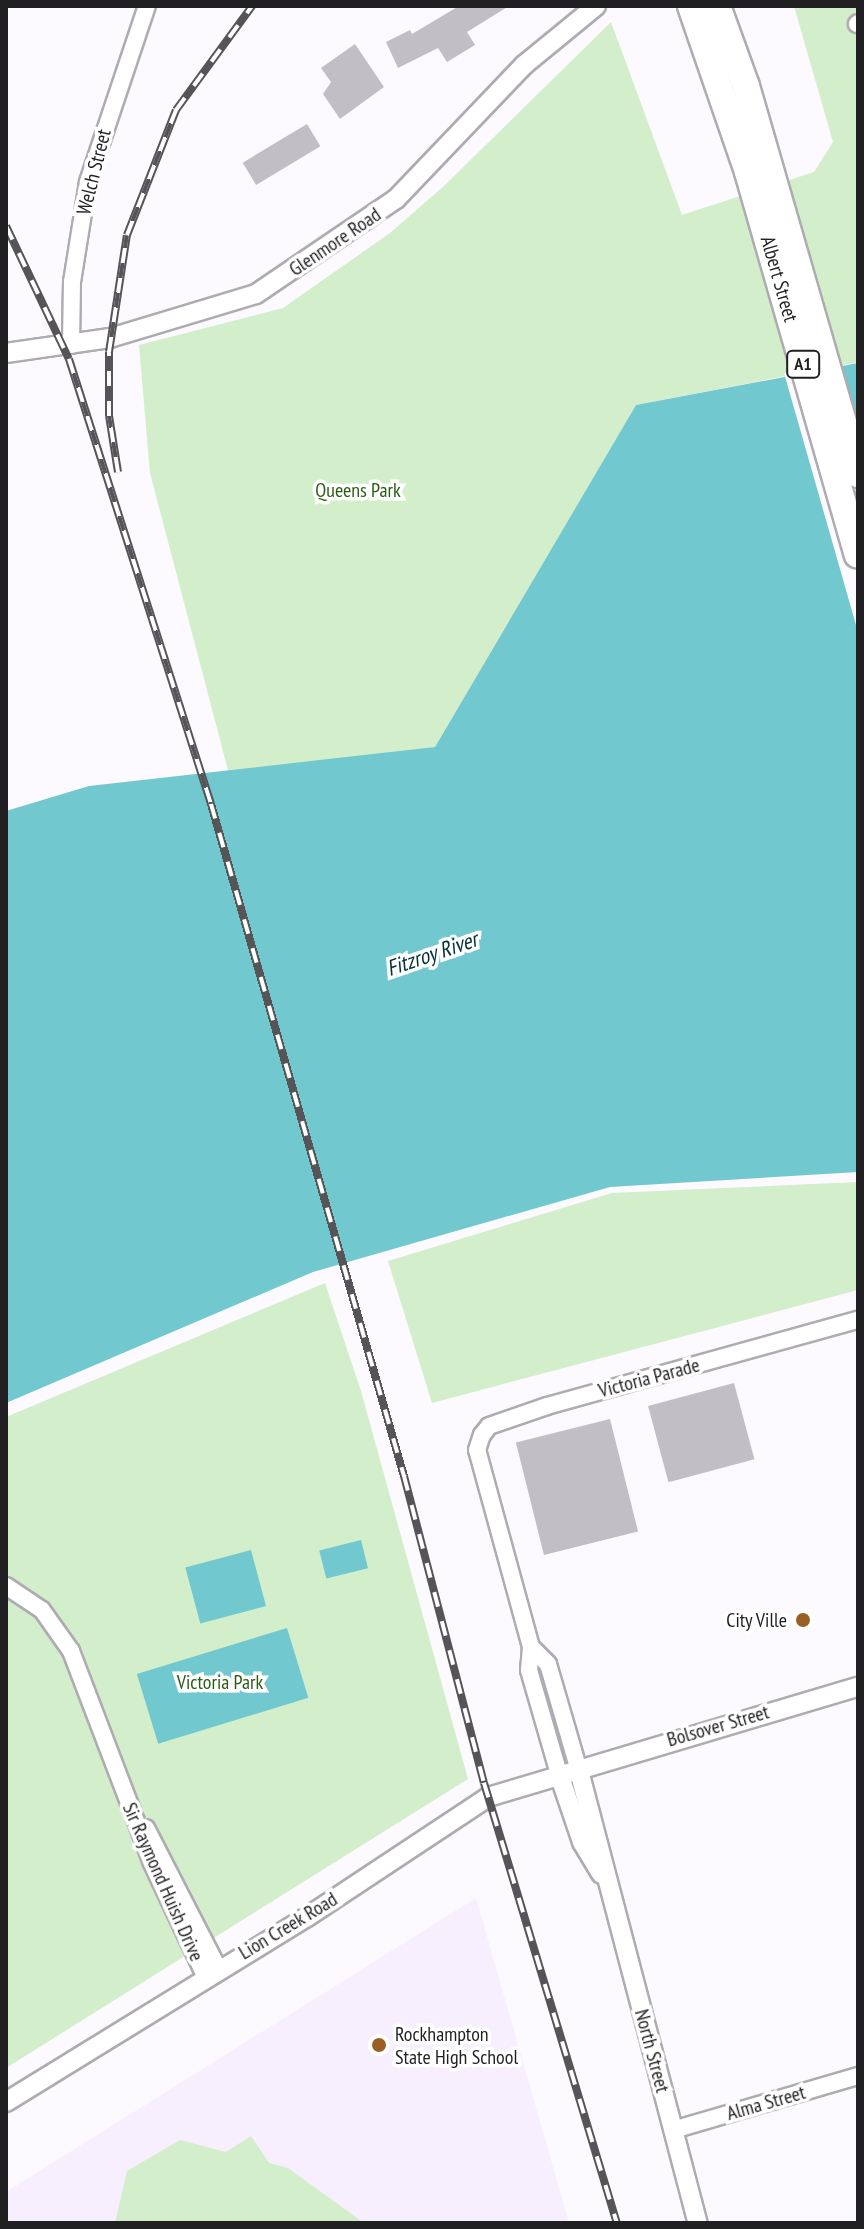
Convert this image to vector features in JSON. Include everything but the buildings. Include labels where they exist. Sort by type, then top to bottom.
[{"type":"highway","name":"Albert Street","points":[[691,6],[758,168],[858,474]]},
{"type":"highway","name":"Albert Street","points":[[717,6],[858,555]]},
{"type":"street","name":"Glenmore Road","points":[[6,353],[71,345],[180,321],[256,294],[349,236],[415,181],[524,65],[596,6]]},
{"type":"street","name":"Welch Street","points":[[71,345],[72,282],[88,182],[145,7]]},
{"type":"street","name":"Victoria Parade","points":[[482,1473],[477,1450],[489,1426],[858,1320]]},
{"type":"street","name":"North Street","points":[[482,1473],[531,1647],[529,1670],[559,1774],[582,1842],[605,1880]]},
{"type":"street","name":"Sir Raymond Huish Drive","points":[[6,1586],[42,1610],[71,1651],[122,1789],[212,1972]]},
{"type":"street","name":"North Street","points":[[531,1647],[548,1664],[599,1834],[605,1880],[698,2223]]},
{"type":"street","name":"Bolsover Street","points":[[578,1767],[858,1687]]},
{"type":"street","name":"Lion Creek Road","points":[[6,2102],[212,1972],[307,1917],[488,1797],[578,1767]]},
{"type":"street","name":"Alma Street","points":[[673,2130],[858,2076]]},
{"type":"shaded area","name":"Rockhampton State High School","points":[[476,1898],[569,2223],[6,2223],[6,2192]]},
{"type":"green space","name":"Queens Park","points":[[794,6],[858,6],[858,362],[636,405],[435,747],[229,774],[150,473],[139,345],[283,308],[390,233],[444,186],[611,22],[682,215],[814,172],[833,142]]},
{"type":"green space","points":[[858,1182],[858,1290],[432,1403],[388,1261],[612,1193]]},
{"type":"green space","name":"Victoria Park","points":[[325,1283],[361,1391],[468,1779],[6,2068],[6,1417]]},
{"type":"green space","points":[[251,2136],[269,2163],[288,2168],[364,2223],[115,2223],[127,2171],[180,2140],[226,2152]]},
{"type":"water","name":"Fitzroy River","points":[[858,363],[858,1172],[610,1187],[313,1272],[6,1403],[6,811],[89,786],[435,747],[636,405]]},
{"type":"water","points":[[361,1540],[368,1568],[326,1579],[319,1550]]},
{"type":"water","points":[[251,1550],[266,1606],[200,1624],[185,1568]]},
{"type":"water","points":[[287,1628],[308,1698],[158,1744],[137,1674]]},
{"type":"pier","points":[[841,362],[858,421],[858,632],[784,373]]},
{"type":"railway","points":[[118,472],[109,416],[109,352],[127,235],[176,110],[252,6]]},
{"type":"railway","points":[[6,226],[69,359],[211,804],[404,1476],[484,1783],[617,2223]]},
{"type":"place","name":"City Ville","points":[[803,1620]]},
{"type":"place","name":"Rockhampton State High School","points":[[379,2045]]}]
